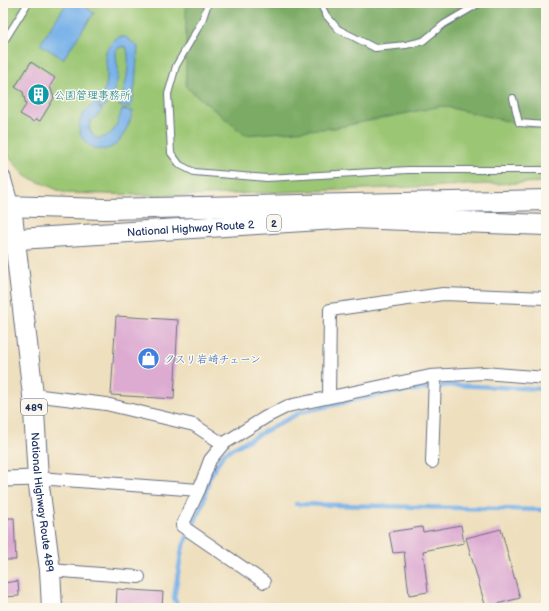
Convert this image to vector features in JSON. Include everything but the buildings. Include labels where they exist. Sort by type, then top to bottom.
[{"type":"highway","name":"National Highway Route 2","points":[[7,206],[105,209],[546,200]]},
{"type":"highway","name":"National Highway Route 489","points":[[7,206],[9,240],[33,395],[38,478],[50,570],[52,608]]},
{"type":"highway","name":"National Highway Route 2","points":[[9,240],[352,218],[546,225]]},
{"type":"street","points":[[3,178],[7,206]]},
{"type":"street","points":[[329,397],[330,310],[443,294],[546,298]]},
{"type":"street","points":[[264,582],[182,526],[199,490],[210,460],[223,444],[266,417],[288,406],[329,397],[435,376],[484,373],[546,378]]},
{"type":"street","points":[[432,462],[435,376]]},
{"type":"street","points":[[33,395],[106,404],[194,425],[223,444]]},
{"type":"street","points":[[3,480],[38,478],[199,490]]},
{"type":"street","points":[[50,570],[139,577]]},
{"type":"lane","points":[[3,43],[28,3]]},
{"type":"lane","points":[[208,3],[202,21],[176,66],[168,94],[171,153],[180,165],[194,172],[267,178],[408,170],[546,170]]},
{"type":"lane","points":[[320,3],[326,15],[338,29],[375,48],[406,45],[423,41],[444,24],[480,3]]},
{"type":"lane","points":[[513,98],[519,123],[546,125]]},
{"type":"green space","points":[[3,3],[546,3],[546,182],[181,196],[65,193],[25,176],[3,149]]},
{"type":"green space","points":[[186,3],[546,3],[546,130],[442,106],[334,128],[245,135],[186,87]]},
{"type":"water","points":[[67,3],[80,3],[94,13],[63,59],[40,44]]},
{"type":"water","points":[[119,37],[126,37],[138,47],[135,85],[131,107],[119,106],[128,70],[127,48],[123,46],[117,49],[116,52],[118,73],[114,90],[106,105],[102,109],[96,101],[105,89],[107,78],[106,51],[114,40]]},
{"type":"water","points":[[95,103],[102,111],[90,122],[89,129],[95,138],[106,136],[114,130],[122,109],[133,111],[125,133],[116,144],[108,149],[99,149],[90,146],[84,140],[80,132],[80,123],[84,113]]},
{"type":"waterway","points":[[179,608],[174,598],[182,549],[203,503],[209,478],[224,453],[301,412],[374,396],[450,385],[546,389]]},
{"type":"waterway","points":[[296,504],[546,510]]},
{"type":"place","name":"公園管理事務所","points":[[38,95]]},
{"type":"place","name":"クスリ岩崎チェーン","points":[[148,359]]}]
